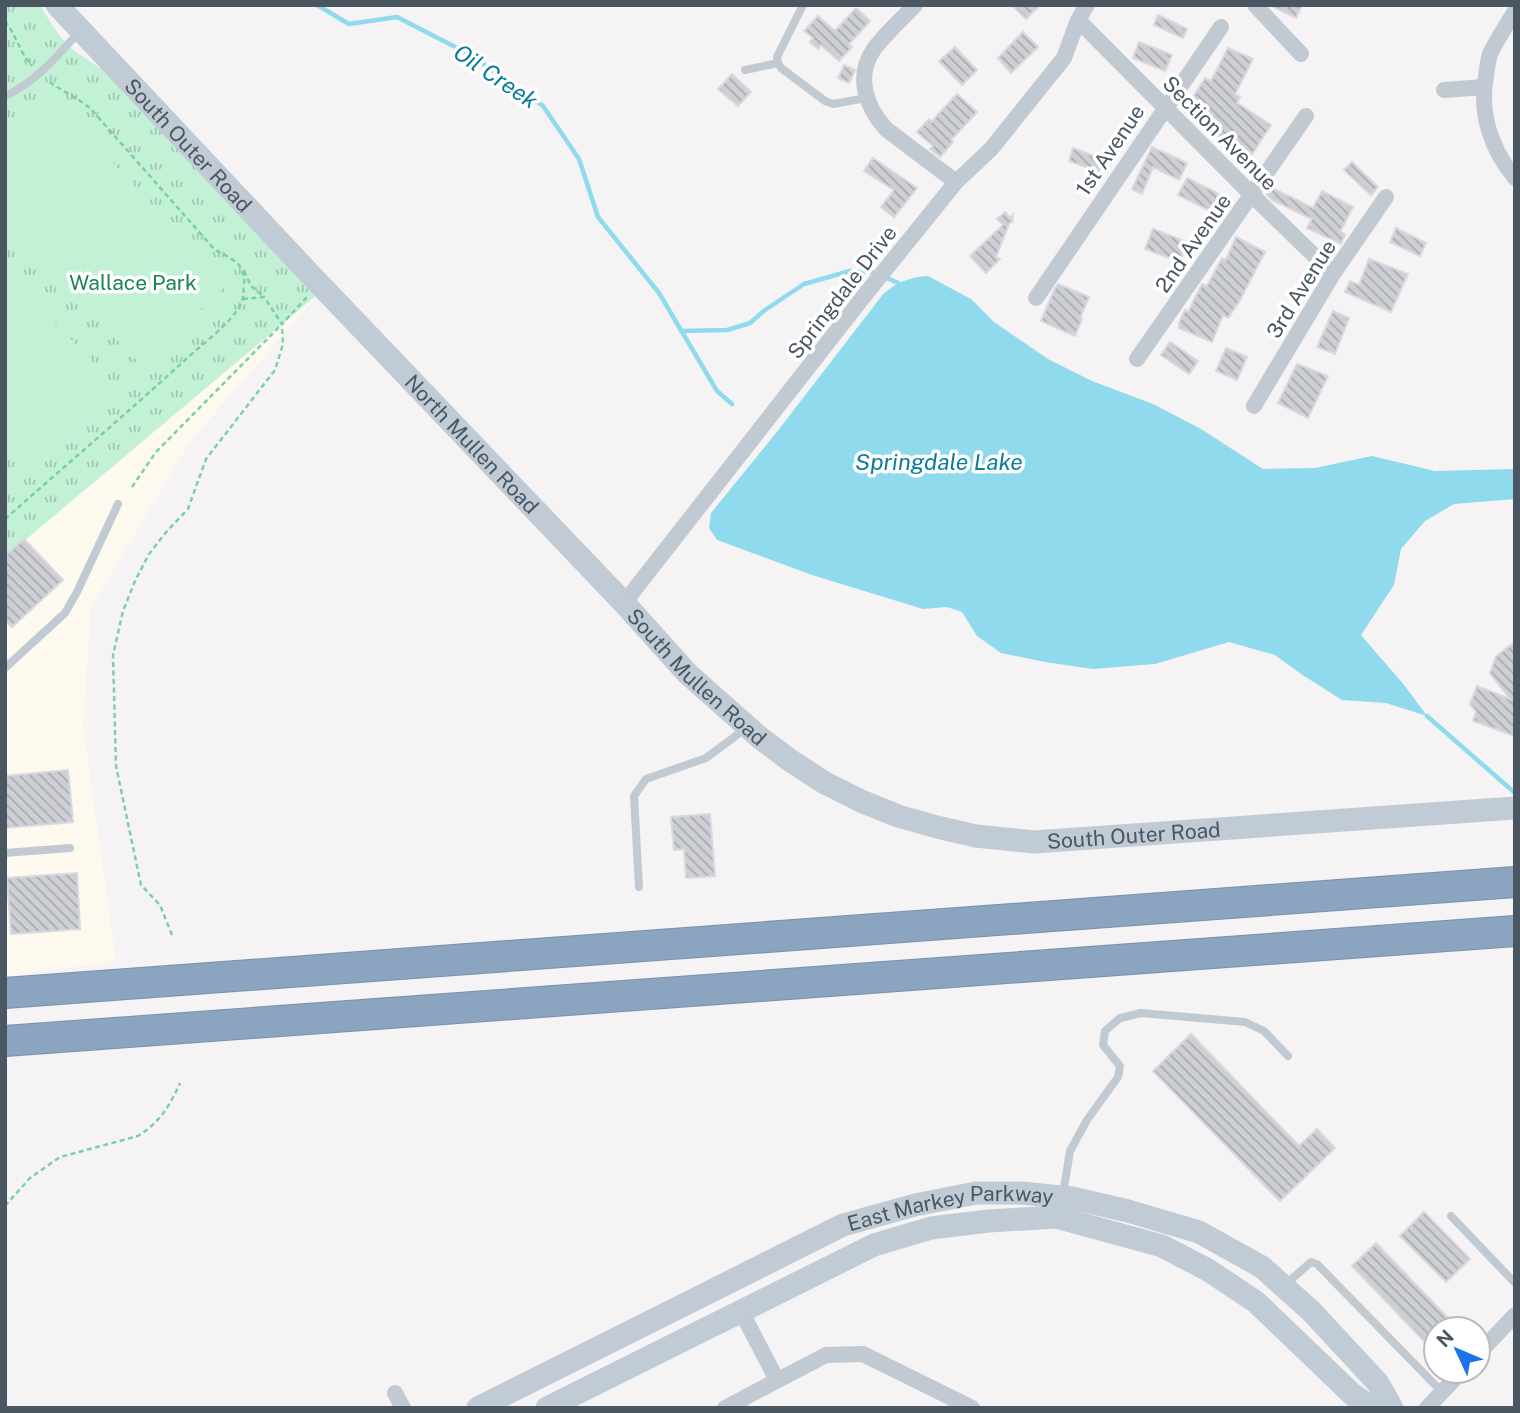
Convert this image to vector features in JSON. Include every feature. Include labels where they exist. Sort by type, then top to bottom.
[{"type":"highway","points":[[5,993],[1515,882]]},
{"type":"highway","points":[[5,1041],[1515,932]]},
{"type":"street","name":"South Outer Road","points":[[57,5],[320,284]]},
{"type":"street","points":[[915,5],[873,50],[864,76],[866,98],[876,118],[886,129],[956,182]]},
{"type":"street","points":[[1255,5],[1301,54]]},
{"type":"street","points":[[1515,11],[1490,56],[1484,87],[1485,114],[1494,145],[1504,165],[1515,178]]},
{"type":"street","name":"Section Avenue","points":[[1082,12],[1165,108],[1333,274]]},
{"type":"street","name":"Springdale Drive","points":[[624,603],[956,182],[991,149],[1064,58],[1082,12]]},
{"type":"street","name":"1st Avenue","points":[[1036,298],[1221,27]]},
{"type":"street","points":[[1444,90],[1484,87]]},
{"type":"street","name":"2nd Avenue","points":[[1137,359],[1306,116]]},
{"type":"street","name":"3rd Avenue","points":[[1254,406],[1333,274],[1386,197]]},
{"type":"street","name":"North Mullen Road","points":[[320,284],[624,603]]},
{"type":"street","name":"South Mullen Road","points":[[624,603],[688,674],[772,747]]},
{"type":"street","name":"South Outer Road","points":[[772,747],[825,783],[898,816],[976,836],[1016,841],[1034,842],[1515,808]]},
{"type":"street","name":"East Markey Parkway","points":[[478,1408],[843,1225],[915,1205],[976,1193],[1063,1197],[1128,1211],[1199,1232],[1262,1267],[1311,1311],[1378,1383],[1392,1408]]},
{"type":"street","name":"East Markey Parkway","points":[[547,1408],[874,1245],[931,1228],[1056,1217],[1162,1246],[1208,1270],[1256,1302],[1352,1394],[1372,1408]]},
{"type":"street","points":[[741,1311],[777,1380]]},
{"type":"street","points":[[1492,1339],[1515,1315]]},
{"type":"street","points":[[725,1408],[826,1355],[863,1354],[972,1408]]},
{"type":"street","points":[[1427,1408],[1449,1385]]},
{"type":"street","points":[[395,1393],[403,1408]]},
{"type":"lane","points":[[803,5],[777,57],[781,68],[825,101],[834,104],[866,98]]},
{"type":"lane","points":[[5,96],[40,74],[80,30]]},
{"type":"lane","points":[[745,70],[778,63]]},
{"type":"lane","points":[[5,668],[65,614],[118,504]]},
{"type":"lane","points":[[639,887],[634,796],[646,779],[706,758],[748,727]]},
{"type":"lane","points":[[5,853],[70,848]]},
{"type":"lane","points":[[1063,1197],[1070,1151],[1087,1120],[1118,1077],[1120,1066],[1103,1045],[1105,1031],[1120,1018],[1141,1013],[1245,1022],[1264,1031],[1288,1056]]},
{"type":"lane","points":[[1451,1216],[1515,1283]]},
{"type":"lane","points":[[1283,1286],[1311,1262],[1317,1264],[1442,1392]]},
{"type":"path","points":[[5,21],[17,39],[21,52],[40,74],[91,109],[214,249],[242,268],[251,286],[264,297],[282,324],[283,344],[275,370],[206,459],[188,509],[149,554],[123,611],[113,655],[116,766],[141,885],[160,905],[172,935]]},
{"type":"path","points":[[5,519],[234,314],[243,299],[242,268]]},
{"type":"path","points":[[132,487],[156,453],[320,284]]},
{"type":"path","points":[[243,299],[264,297]]},
{"type":"path","points":[[5,1206],[30,1178],[60,1157],[138,1136],[149,1129],[170,1104],[180,1083]]},
{"type":"shaded area","points":[[319,293],[189,443],[91,608],[83,726],[116,962],[5,976],[5,557]]},
{"type":"green space","name":"Wallace Park","points":[[5,5],[40,5],[67,44],[107,73],[319,293],[5,557]]},
{"type":"green space","points":[[54,100],[227,285],[141,365],[5,220],[5,145]]},
{"type":"green space","points":[[5,269],[115,386],[24,472],[5,452]]},
{"type":"water","name":"Springdale Lake","points":[[928,276],[971,299],[994,322],[1048,359],[1092,381],[1153,404],[1201,429],[1263,469],[1315,468],[1372,456],[1435,471],[1515,469],[1515,499],[1454,504],[1425,521],[1401,549],[1394,585],[1361,635],[1427,716],[1386,703],[1342,700],[1275,655],[1229,642],[1155,664],[1093,669],[1001,653],[977,636],[962,612],[947,607],[923,609],[812,575],[717,540],[709,528],[711,513],[884,293],[904,281]]},
{"type":"building","points":[[1012,5],[1040,5],[1026,19]]},
{"type":"building","points":[[1270,5],[1302,5],[1296,18]]},
{"type":"building","points":[[856,8],[870,21],[849,44],[852,47],[839,61],[821,45],[818,49],[810,42],[813,38],[804,31],[818,16],[835,31]]},
{"type":"building","points":[[1158,15],[1187,29],[1183,38],[1154,25]]},
{"type":"building","points":[[1023,32],[1038,47],[1011,73],[998,58]]},
{"type":"building","points":[[1139,42],[1172,55],[1165,71],[1133,58]]},
{"type":"building","points":[[955,47],[977,70],[962,85],[939,61]]},
{"type":"building","points":[[1228,48],[1253,59],[1235,94],[1240,97],[1237,103],[1271,125],[1251,156],[1217,136],[1219,133],[1184,111],[1205,78],[1211,81]]},
{"type":"building","points":[[844,65],[855,70],[849,83],[838,78]]},
{"type":"building","points":[[732,74],[751,92],[738,106],[718,89]]},
{"type":"building","points":[[957,94],[977,112],[951,140],[953,142],[940,157],[930,149],[933,146],[917,132],[929,119],[931,122]]},
{"type":"building","points":[[1152,147],[1187,163],[1179,180],[1153,167],[1142,194],[1132,189]]},
{"type":"building","points":[[1073,148],[1104,160],[1099,172],[1069,161]]},
{"type":"building","points":[[873,158],[917,188],[894,217],[881,207],[894,190],[864,171]]},
{"type":"building","points":[[1352,162],[1378,187],[1371,195],[1344,170]]},
{"type":"building","points":[[1187,178],[1223,196],[1214,213],[1178,195]]},
{"type":"building","points":[[1270,187],[1313,208],[1322,191],[1353,207],[1340,232],[1345,234],[1341,244],[1307,228],[1312,219],[1272,200],[1267,195]]},
{"type":"building","points":[[1005,212],[1010,218],[1013,215],[1013,221],[1009,224],[996,257],[1000,259],[986,273],[970,256],[1003,225],[997,219]]},
{"type":"building","points":[[1396,228],[1426,243],[1420,256],[1390,242]]},
{"type":"building","points":[[1153,229],[1187,242],[1180,262],[1145,249]]},
{"type":"building","points":[[1236,237],[1265,252],[1239,302],[1228,318],[1223,315],[1212,342],[1179,328],[1179,323],[1185,310],[1188,312],[1202,284],[1207,286],[1222,258],[1226,260]]},
{"type":"building","points":[[1369,259],[1408,274],[1391,312],[1345,292],[1350,281],[1359,285]]},
{"type":"building","points":[[1058,284],[1089,297],[1075,336],[1041,321]]},
{"type":"building","points":[[1333,311],[1349,318],[1335,354],[1317,347]]},
{"type":"building","points":[[1170,342],[1198,361],[1189,374],[1161,355]]},
{"type":"building","points":[[1226,348],[1247,357],[1237,380],[1216,371]]},
{"type":"building","points":[[1297,364],[1328,376],[1308,418],[1278,403]]},
{"type":"building","points":[[24,539],[63,580],[12,627],[5,620],[5,556]]},
{"type":"building","points":[[1515,642],[1515,736],[1473,721],[1476,712],[1470,704],[1477,686],[1510,699],[1490,673],[1496,656]]},
{"type":"building","points":[[68,770],[73,822],[5,828],[5,776]]},
{"type":"building","points":[[710,814],[715,876],[686,878],[684,849],[674,850],[671,817]]},
{"type":"building","points":[[77,873],[80,929],[11,934],[7,878]]},
{"type":"building","points":[[1191,1034],[1299,1146],[1317,1129],[1335,1148],[1280,1201],[1153,1071]]},
{"type":"building","points":[[1424,1212],[1470,1259],[1446,1282],[1400,1236]]},
{"type":"building","points":[[1376,1243],[1445,1315],[1422,1315],[1422,1339],[1352,1266]]},
{"type":"waterway","name":"Oil Creek","points":[[317,5],[349,24],[397,17],[469,54],[543,106],[579,159],[598,217],[659,293],[717,391],[732,404]]},
{"type":"waterway","points":[[681,331],[727,330],[750,323],[804,284],[850,271],[873,272],[898,283]]},
{"type":"waterway","points":[[1427,716],[1515,793]]}]
